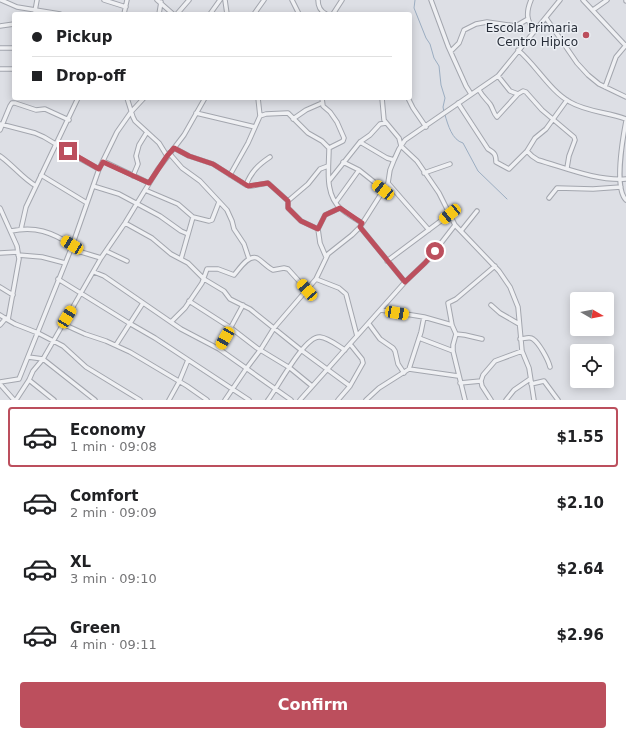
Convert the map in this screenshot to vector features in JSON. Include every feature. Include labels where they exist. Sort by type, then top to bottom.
[{"type":"street","points":[[1,0],[17,7],[43,12]]},
{"type":"street","points":[[35,11],[37,0]]},
{"type":"street","points":[[104,0],[126,7]]},
{"type":"street","points":[[125,12],[127,0]]},
{"type":"street","points":[[179,12],[189,0]]},
{"type":"street","points":[[211,12],[220,0]]},
{"type":"street","points":[[225,0],[227,12]]},
{"type":"street","points":[[255,12],[264,0]]},
{"type":"street","points":[[292,0],[298,12]]},
{"type":"street","points":[[318,0],[319,7],[324,12]]},
{"type":"street","points":[[334,12],[342,0]]},
{"type":"street","points":[[431,0],[451,52],[471,94]]},
{"type":"street","points":[[531,0],[528,8],[528,19],[530,26],[534,31]]},
{"type":"street","points":[[225,400],[274,328],[316,279],[326,257],[331,251],[352,235],[361,225],[388,183],[390,170],[401,146],[408,138],[445,114],[458,103],[498,76],[560,0]]},
{"type":"street","points":[[583,0],[626,46],[616,57],[605,87]]},
{"type":"street","points":[[593,10],[607,0]]},
{"type":"street","points":[[159,1],[159,12]]},
{"type":"street","points":[[159,1],[171,12]]},
{"type":"street","points":[[546,18],[584,71],[594,81],[626,97]]},
{"type":"street","points":[[451,52],[459,43],[464,30],[476,24],[490,22],[513,26],[528,19]]},
{"type":"street","points":[[0,26],[12,24]]},
{"type":"street","points":[[0,48],[12,48]]},
{"type":"street","points":[[518,50],[530,60],[550,84],[567,100],[587,109],[626,120],[622,142],[619,180],[623,197],[626,200]]},
{"type":"street","points":[[0,69],[12,69]]},
{"type":"street","points":[[498,76],[510,90],[518,94]]},
{"type":"street","points":[[478,90],[484,99],[490,104],[494,115],[497,117],[518,94],[523,91],[526,92],[542,110],[575,138],[567,168]]},
{"type":"street","points":[[21,229],[26,207],[69,120],[77,100]]},
{"type":"street","points":[[128,100],[135,120],[159,143],[168,155],[184,170],[200,181],[227,210],[234,229],[244,244],[249,259]]},
{"type":"street","points":[[142,100],[131,112],[112,142],[99,169],[72,247],[19,379],[0,383],[15,400],[29,380],[33,371],[43,359],[101,258],[125,223],[149,183],[184,135],[204,100]]},
{"type":"street","points":[[230,175],[256,127],[260,116],[258,100]]},
{"type":"street","points":[[382,100],[383,117],[386,123],[399,138],[401,146],[415,159],[441,197],[455,225],[495,266],[503,276],[513,294],[518,308],[522,351],[528,368],[534,400]]},
{"type":"street","points":[[409,100],[426,126]]},
{"type":"street","points":[[458,103],[488,149],[493,152],[496,157],[496,162],[509,169],[533,141],[546,129],[567,100]]},
{"type":"street","points":[[0,130],[1,124],[12,103],[36,110],[45,109],[69,120]]},
{"type":"street","points":[[293,119],[306,110],[322,103],[337,122],[344,138],[343,141],[329,148]]},
{"type":"street","points":[[196,113],[256,127]]},
{"type":"street","points":[[260,116],[266,114],[288,113],[308,133],[322,141],[329,148],[329,181],[331,192],[336,202],[340,208],[361,225],[387,261],[405,282]]},
{"type":"street","points":[[329,181],[360,142],[370,135],[380,124],[386,123]]},
{"type":"street","points":[[1,124],[35,133],[99,169]]},
{"type":"street","points":[[133,176],[138,162],[136,156],[139,145],[147,132]]},
{"type":"street","points":[[360,142],[387,158],[394,160]]},
{"type":"street","points":[[174,148],[189,156],[213,164],[246,185],[251,186],[268,183],[288,201],[288,208],[301,221],[318,229]]},
{"type":"street","points":[[526,151],[538,160],[591,175],[619,180],[626,179]]},
{"type":"street","points":[[0,156],[36,186]]},
{"type":"street","points":[[246,185],[250,174],[255,168],[270,157]]},
{"type":"street","points":[[103,162],[149,183]]},
{"type":"street","points":[[343,162],[359,170],[383,190]]},
{"type":"street","points":[[424,173],[450,164]]},
{"type":"street","points":[[288,201],[308,184],[320,169],[328,166]]},
{"type":"street","points":[[336,202],[359,170]]},
{"type":"street","points":[[41,175],[87,203]]},
{"type":"street","points":[[388,183],[429,230]]},
{"type":"street","points":[[93,186],[115,192],[137,203],[188,234]]},
{"type":"street","points":[[549,198],[557,188],[593,189],[621,187]]},
{"type":"street","points":[[145,190],[178,204],[193,217],[210,222],[219,202]]},
{"type":"street","points":[[0,208],[11,231],[18,253],[18,264],[13,295],[7,319],[0,325]]},
{"type":"street","points":[[326,257],[320,243],[318,229],[325,215],[340,208]]},
{"type":"street","points":[[461,231],[477,211]]},
{"type":"street","points":[[387,261],[450,214]]},
{"type":"street","points":[[181,259],[193,217]]},
{"type":"street","points":[[125,223],[152,238],[171,254],[191,266],[204,279],[218,287],[230,299],[244,305],[350,386]]},
{"type":"street","points":[[300,400],[382,310],[405,282],[428,260],[455,225]]},
{"type":"street","points":[[11,231],[36,229],[50,232],[72,247],[101,258]]},
{"type":"street","points":[[106,251],[127,261]]},
{"type":"street","points":[[0,253],[18,253],[65,263]]},
{"type":"street","points":[[171,322],[185,308],[204,279],[208,268],[218,269],[235,275],[249,259],[253,257],[257,258],[273,270],[284,268],[288,270],[307,290]]},
{"type":"street","points":[[464,400],[453,351],[456,334],[452,325],[448,303],[495,266]]},
{"type":"street","points":[[94,272],[104,276],[171,322],[219,349],[291,400]]},
{"type":"street","points":[[58,279],[155,338],[249,400]]},
{"type":"street","points":[[316,279],[339,288],[346,294],[358,336]]},
{"type":"street","points":[[0,287],[13,295]]},
{"type":"street","points":[[189,301],[290,368],[312,386]]},
{"type":"street","points":[[116,345],[143,303]]},
{"type":"street","points":[[219,349],[244,305]]},
{"type":"street","points":[[492,305],[500,313],[519,324]]},
{"type":"street","points":[[382,310],[424,317],[452,325]]},
{"type":"street","points":[[0,314],[15,324],[38,333],[66,348],[86,367],[140,400]]},
{"type":"street","points":[[366,400],[379,388],[409,369],[424,317]]},
{"type":"street","points":[[63,324],[130,352],[207,400]]},
{"type":"street","points":[[369,324],[380,339],[393,348],[398,364],[404,373]]},
{"type":"street","points":[[456,334],[482,339]]},
{"type":"street","points":[[268,400],[301,350],[312,339],[321,337],[345,350]]},
{"type":"street","points":[[419,338],[453,351]]},
{"type":"street","points":[[520,339],[533,339],[545,355],[550,367]]},
{"type":"street","points":[[338,400],[350,386],[363,360],[350,344]]},
{"type":"street","points":[[491,400],[483,388],[481,381],[483,375],[494,361],[522,351]]},
{"type":"street","points":[[28,357],[43,359],[95,400]]},
{"type":"street","points":[[169,400],[179,382],[188,360]]},
{"type":"street","points":[[409,369],[458,376]]},
{"type":"street","points":[[506,400],[514,390],[530,379]]},
{"type":"street","points":[[29,380],[54,400]]},
{"type":"street","points":[[460,383],[481,381]]},
{"type":"street","points":[[531,384],[544,381],[558,400]]},
{"type":"waterway","points":[[415,0],[414,8],[426,38],[430,44],[434,58],[439,66],[441,85],[445,98],[443,107],[444,112]]},
{"type":"waterway","points":[[445,115],[451,132],[456,139],[463,143],[478,171],[507,199]]},
{"type":"place","name":"Escola Primaria Centro Hipico","points":[[586,35]]},
{"type":"route","points":[[68,151],[99,169],[103,162],[149,183],[174,148],[189,156],[213,164],[248,186],[268,183],[288,201],[289,210],[301,221],[318,229],[327,213],[340,208],[362,223],[360,227],[405,282],[435,251]]}]
